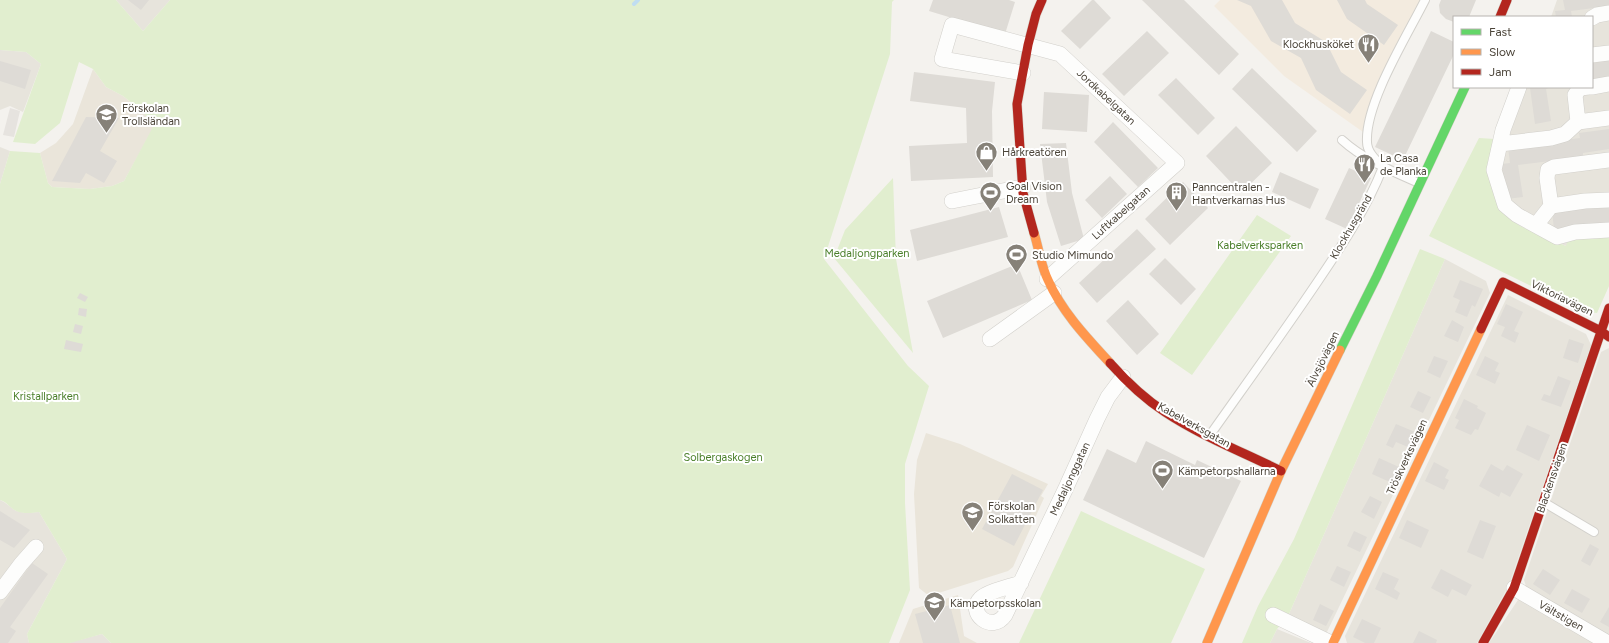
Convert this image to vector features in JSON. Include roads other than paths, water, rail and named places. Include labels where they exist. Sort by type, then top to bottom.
[{"type":"street","name":"Kabelverksgatan","points":[[1042,0],[1036,14],[1028,45],[1017,104],[1023,187],[1047,279],[1054,293],[1079,329],[1123,377],[1165,412],[1281,472]]},
{"type":"street","points":[[1493,16],[1498,0]]},
{"type":"street","points":[[1500,16],[1507,0]]},
{"type":"street","points":[[1593,18],[1609,13]]},
{"type":"street","points":[[1023,73],[942,59],[952,25],[1028,45]]},
{"type":"street","name":"Jordkabelgatan","points":[[1028,45],[1060,54],[1177,163]]},
{"type":"street","points":[[1593,53],[1609,53]]},
{"type":"street","points":[[1593,87],[1609,84]]},
{"type":"street","name":"Älvsjövägen","points":[[1207,643],[1281,472],[1377,276],[1465,88]]},
{"type":"street","points":[[1519,88],[1503,130],[1494,170],[1505,205],[1517,215],[1557,237],[1575,232],[1609,230]]},
{"type":"street","points":[[1578,122],[1575,95],[1580,88]]},
{"type":"street","points":[[1500,144],[1551,138],[1565,134],[1578,122],[1609,118]]},
{"type":"street","points":[[1551,206],[1547,178],[1548,170],[1609,160]]},
{"type":"street","name":"Luftkabelgatan","points":[[1047,279],[1177,163]]},
{"type":"street","points":[[952,201],[1023,187]]},
{"type":"street","points":[[1536,225],[1545,211],[1551,206],[1585,201],[1609,200]]},
{"type":"street","name":"Viktoriavägen","points":[[1503,282],[1605,334]]},
{"type":"street","name":"Tröskverksvägen","points":[[1332,643],[1503,282]]},
{"type":"street","points":[[990,339],[1054,293]]},
{"type":"street","name":"Blackensvägen","points":[[1483,643],[1514,588],[1605,334],[1609,308]]},
{"type":"street","name":"Medaljonggatan","points":[[1021,583],[1097,419],[1108,397],[1123,377]]},
{"type":"street","points":[[0,592],[36,547]]},
{"type":"street","name":"Vältstigen","points":[[1514,588],[1608,643]]},
{"type":"street","points":[[1273,615],[1332,643]]},
{"type":"lane","points":[[1383,167],[1369,152],[1367,142],[1370,120],[1380,88],[1425,0]]},
{"type":"lane","points":[[1342,140],[1355,152],[1383,167],[1420,183]]},
{"type":"lane","name":"Klockhusgränd","points":[[1210,436],[1302,306],[1345,241],[1376,185],[1383,167]]},
{"type":"lane","points":[[1544,502],[1594,532]]},
{"type":"waterway","points":[[634,4],[638,0]]},
{"type":"place","name":"Klockhusköket","points":[[1369,64]]},
{"type":"place","name":"Förskolan Trollsländan","points":[[107,134]]},
{"type":"place","name":"Hårkreatören","points":[[987,172]]},
{"type":"place","name":"La Casa de Planka","points":[[1364,184]]},
{"type":"place","name":"Goal Vision Dream","points":[[990,212]]},
{"type":"place","name":"Panncentralen - Hantverkarnas Hus","points":[[1176,212]]},
{"type":"place","name":"Studio Mimundo","points":[[1016,274]]},
{"type":"place","name":"Kämpetorpshallarna","points":[[1162,490]]},
{"type":"place","name":"Förskolan Solkatten","points":[[972,532]]},
{"type":"place","name":"Kämpetorpsskolan","points":[[935,622]]},
{"type":"park label","name":"Kabelverksparken","points":[[1260,245]]},
{"type":"park label","name":"Medaljongparken","points":[[867,253]]},
{"type":"park label","name":"Kristallparken","points":[[46,396]]},
{"type":"park label","name":"Solbergaskogen","points":[[723,457]]}]
